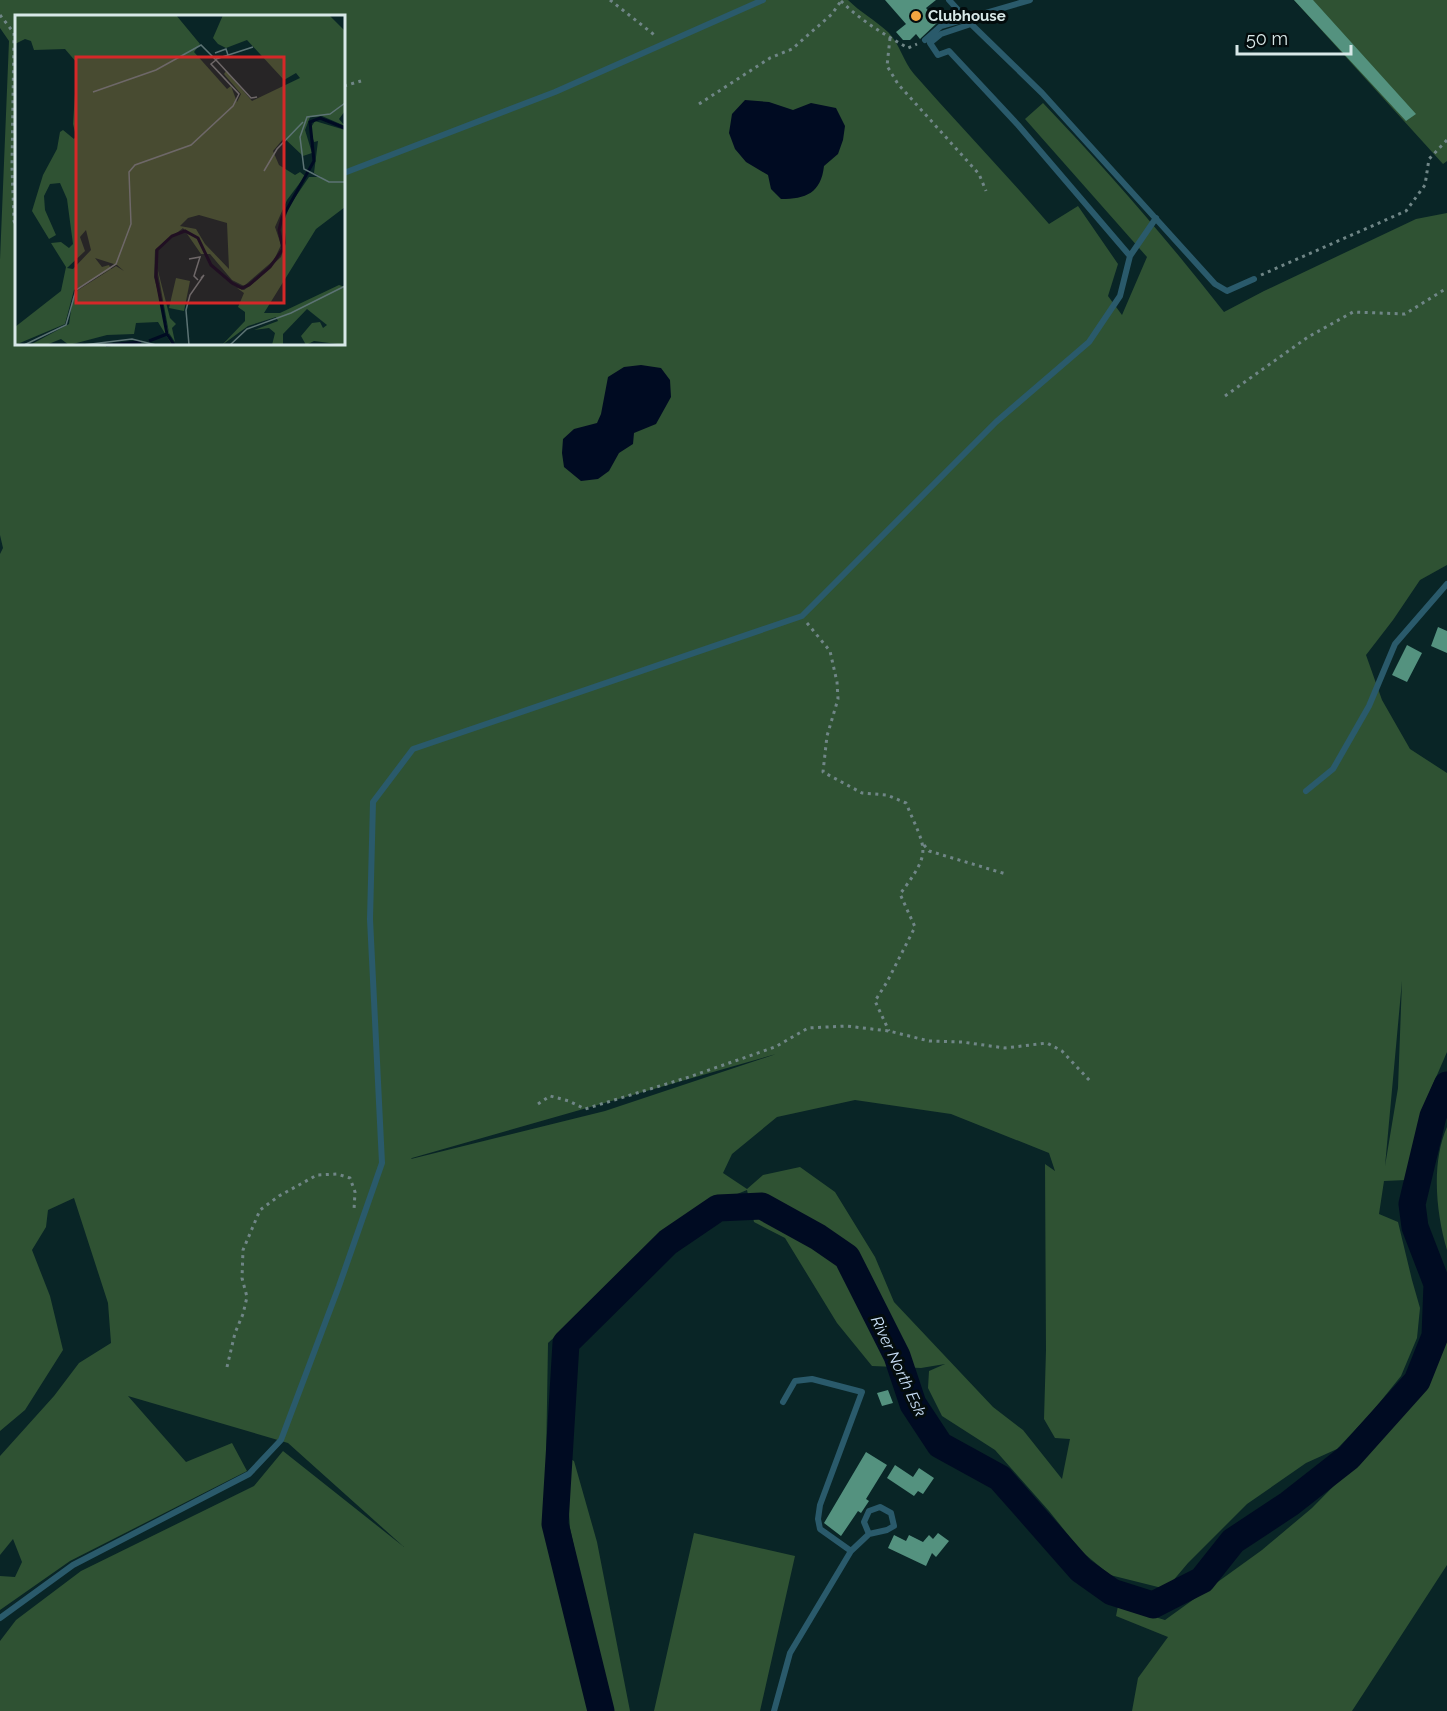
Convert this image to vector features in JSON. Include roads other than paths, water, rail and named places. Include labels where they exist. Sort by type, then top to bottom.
[{"type":"lane","points":[[345,173],[555,92],[763,0]]},
{"type":"lane","points":[[949,0],[1042,93],[1215,284],[1227,291],[1254,279]]},
{"type":"lane","points":[[1030,0],[941,34],[930,43],[938,54],[949,51],[1018,125],[1130,256]]},
{"type":"lane","points":[[925,40],[942,26],[969,22]]},
{"type":"lane","points":[[0,1618],[73,1565],[249,1474],[281,1440],[382,1163],[370,919],[373,802],[413,749],[802,616],[996,422],[1089,342],[1120,296],[1130,256],[1156,218]]},
{"type":"lane","points":[[1306,790],[1333,769],[1370,706],[1395,644],[1447,584]]},
{"type":"lane","points":[[783,1402],[795,1381],[812,1379],[862,1392],[820,1505],[818,1519],[820,1528],[850,1551]]},
{"type":"lane","points":[[774,1711],[790,1653],[850,1551],[869,1534],[894,1526],[891,1513],[880,1507],[869,1511],[864,1522],[869,1534]]},
{"type":"water","points":[[745,100],[769,102],[793,110],[811,103],[836,108],[845,126],[843,140],[838,154],[824,166],[820,183],[811,193],[798,198],[781,199],[771,189],[768,175],[746,162],[735,149],[729,133],[732,114]]},
{"type":"water","points":[[641,365],[661,368],[670,380],[671,397],[656,424],[634,433],[633,444],[619,453],[609,471],[598,479],[581,481],[564,467],[563,439],[574,429],[597,423],[608,377],[624,367]]},
{"type":"waterway","name":"River North Esk","points":[[601,1711],[555,1524],[566,1343],[668,1242],[718,1208],[762,1206],[818,1237],[847,1257],[897,1356],[913,1404],[940,1445],[1000,1478],[1081,1570],[1112,1592],[1153,1605],[1202,1580],[1233,1541],[1289,1504],[1349,1457],[1417,1381],[1435,1336],[1437,1284],[1415,1227],[1412,1204],[1433,1116],[1447,1085]]},
{"type":"place","name":"Clubhouse","points":[[916,16]]}]
